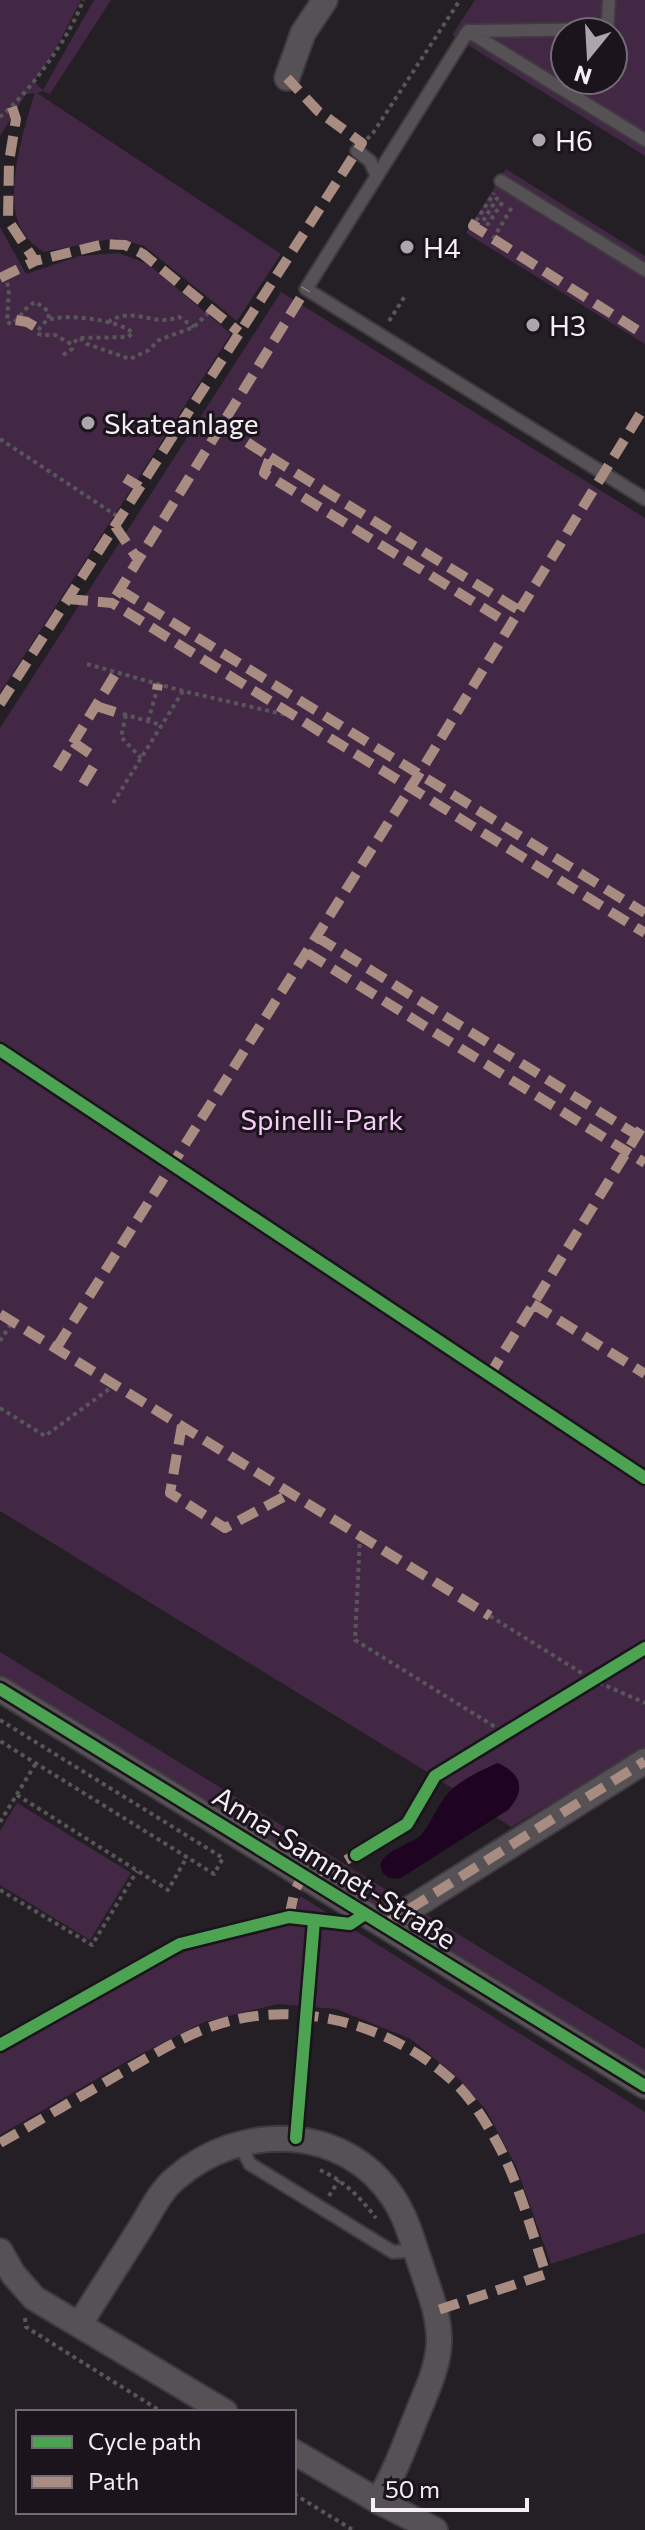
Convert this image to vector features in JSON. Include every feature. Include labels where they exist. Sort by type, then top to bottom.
[{"type":"street","points":[[287,78],[303,33],[325,0]]},
{"type":"street","name":"Anna-Sammet-Straße","points":[[0,1689],[393,1920],[645,2086]]},
{"type":"street","points":[[393,1920],[645,1761]]},
{"type":"street","points":[[79,2325],[171,2182],[200,2161],[239,2143],[256,2139],[296,2138],[320,2143],[354,2158],[380,2182],[406,2221],[437,2321],[437,2358],[391,2480],[378,2501]]},
{"type":"street","points":[[0,2251],[24,2289],[222,2410]]},
{"type":"street","points":[[296,2453],[435,2530]]},
{"type":"lane","points":[[468,31],[549,30]]},
{"type":"lane","points":[[468,31],[645,140]]},
{"type":"lane","points":[[468,31],[306,289],[645,499]]},
{"type":"lane","points":[[360,147],[377,176]]},
{"type":"lane","points":[[501,181],[514,193],[645,270]]},
{"type":"lane","points":[[239,2143],[250,2164],[393,2252],[415,2250]]},
{"type":"path","points":[[0,117],[12,107],[54,54],[80,11],[83,0]]},
{"type":"path","points":[[360,147],[373,133],[460,0]]},
{"type":"path","points":[[476,221],[496,191],[500,194],[483,221],[488,224],[514,193]]},
{"type":"path","points":[[493,239],[514,193]]},
{"type":"path","points":[[5,275],[9,290],[7,322],[15,323],[22,310],[36,302],[48,311],[49,319]]},
{"type":"path","points":[[380,335],[405,296]]},
{"type":"path","points":[[80,338],[87,344],[130,359],[149,350],[159,340],[194,327],[212,309]]},
{"type":"path","points":[[108,322],[118,317],[136,315],[166,320],[179,317],[194,327]]},
{"type":"path","points":[[91,317],[132,331],[132,337],[80,338],[71,344],[55,335],[37,333],[49,319],[91,317]]},
{"type":"path","points":[[63,355],[72,349],[71,344]]},
{"type":"path","points":[[0,439],[120,518]]},
{"type":"path","points":[[87,664],[183,691],[295,717]]},
{"type":"path","points":[[148,721],[157,690]]},
{"type":"path","points":[[113,803],[183,691]]},
{"type":"path","points":[[141,758],[121,737],[125,715],[161,725]]},
{"type":"path","points":[[0,1341],[13,1321]]},
{"type":"path","points":[[0,1408],[45,1436],[116,1384]]},
{"type":"path","points":[[360,1536],[355,1640],[505,1733]]},
{"type":"path","points":[[490,1616],[593,1680],[645,1703]]},
{"type":"path","points":[[0,1720],[223,1858],[214,1874],[0,1741]]},
{"type":"path","points":[[0,1822],[36,1763]]},
{"type":"path","points":[[17,1795],[168,1890],[187,1857]]},
{"type":"path","points":[[0,1890],[92,1945],[138,1871]]},
{"type":"path","points":[[314,2168],[339,2179],[360,2197],[376,2218]]},
{"type":"path","points":[[321,2208],[339,2179]]},
{"type":"path","points":[[24,2289],[26,2327],[159,2410]]},
{"type":"path","points":[[296,2495],[353,2530]]},
{"type":"green space","points":[[0,0],[81,0],[54,52],[34,82],[43,90],[94,0],[111,0],[50,94],[43,91],[37,93],[281,254],[237,321],[144,246],[116,238],[44,252],[26,237],[15,211],[15,177],[21,141],[35,93],[26,94],[0,136]]},
{"type":"green space","points":[[475,0],[645,0],[645,156],[549,96],[629,96],[629,16],[549,16],[549,96],[452,35]]},
{"type":"green space","points":[[506,169],[645,256],[645,344],[466,233]]},
{"type":"green space","points":[[0,227],[26,274],[80,256],[118,253],[148,264],[231,334],[0,693]]},
{"type":"green space","name":"Spinelli-Park","points":[[281,292],[645,518],[645,1748],[511,1827],[429,1773],[0,1511],[0,728]]},
{"type":"green space","points":[[0,1652],[645,2049],[645,2074],[0,1678]]},
{"type":"green space","points":[[17,1803],[131,1873],[90,1940],[0,1885],[0,1831]]},
{"type":"green space","points":[[300,1896],[645,2112],[645,2233],[551,2264],[516,2166],[486,2110],[459,2079],[411,2039],[336,2009],[278,2004],[204,2022],[131,2059],[0,2135],[0,2051],[142,1970],[207,1942],[292,1923]]},
{"type":"shaded area","points":[[498,1763],[512,1772],[519,1783],[517,1796],[508,1810],[401,1878],[384,1874],[382,1861],[422,1834],[453,1788]]},
{"type":"marked path","points":[[0,704],[362,143],[318,111],[287,78]]},
{"type":"marked path","points":[[12,107],[16,119],[9,162],[8,220],[35,261],[104,244],[125,245],[143,254],[239,332]]},
{"type":"marked path","points":[[476,221],[473,226],[645,335]]},
{"type":"marked path","points":[[0,278],[35,261]]},
{"type":"marked path","points":[[116,596],[306,289]]},
{"type":"marked path","points":[[16,320],[39,329]]},
{"type":"marked path","points":[[57,1347],[411,787],[645,406]]},
{"type":"marked path","points":[[222,426],[270,457],[264,473],[511,625]]},
{"type":"marked path","points":[[270,457],[520,611]]},
{"type":"marked path","points":[[125,478],[140,487]]},
{"type":"marked path","points":[[115,526],[139,561]]},
{"type":"marked path","points":[[120,590],[645,913]]},
{"type":"marked path","points":[[68,599],[112,603],[645,933]]},
{"type":"marked path","points":[[57,769],[116,673]]},
{"type":"marked path","points":[[157,690],[158,684]]},
{"type":"marked path","points":[[96,706],[118,713]]},
{"type":"marked path","points":[[73,742],[92,755]]},
{"type":"marked path","points":[[83,784],[98,759]]},
{"type":"marked path","points":[[317,937],[645,1140]]},
{"type":"marked path","points":[[307,953],[645,1163]]},
{"type":"marked path","points":[[489,1376],[645,1122]]},
{"type":"marked path","points":[[533,1304],[645,1374]]},
{"type":"marked path","points":[[0,1314],[490,1616]]},
{"type":"marked path","points":[[182,1425],[170,1493],[225,1528],[291,1493]]},
{"type":"marked path","points":[[384,1925],[645,1761]]},
{"type":"marked path","points":[[289,1917],[295,1890],[303,1876],[330,1869],[362,1851]]},
{"type":"marked path","points":[[0,2143],[166,2047],[213,2026],[277,2014],[309,2016],[373,2031],[430,2062],[455,2083],[475,2106],[508,2166],[546,2274],[435,2311]]},
{"type":"cycle path","points":[[0,1050],[645,1478]]},
{"type":"cycle path","points":[[356,1855],[407,1824],[435,1776],[645,1648]]},
{"type":"cycle path","points":[[0,1689],[645,2086]]},
{"type":"cycle path","points":[[0,2045],[180,1944],[289,1917],[350,1924],[365,1914]]},
{"type":"cycle path","points":[[296,2138],[314,1921]]},
{"type":"place","name":"H6","points":[[539,140]]},
{"type":"place","name":"H4","points":[[407,247]]},
{"type":"place","name":"H3","points":[[533,325]]},
{"type":"place","name":"Skateanlage","points":[[88,423]]}]
